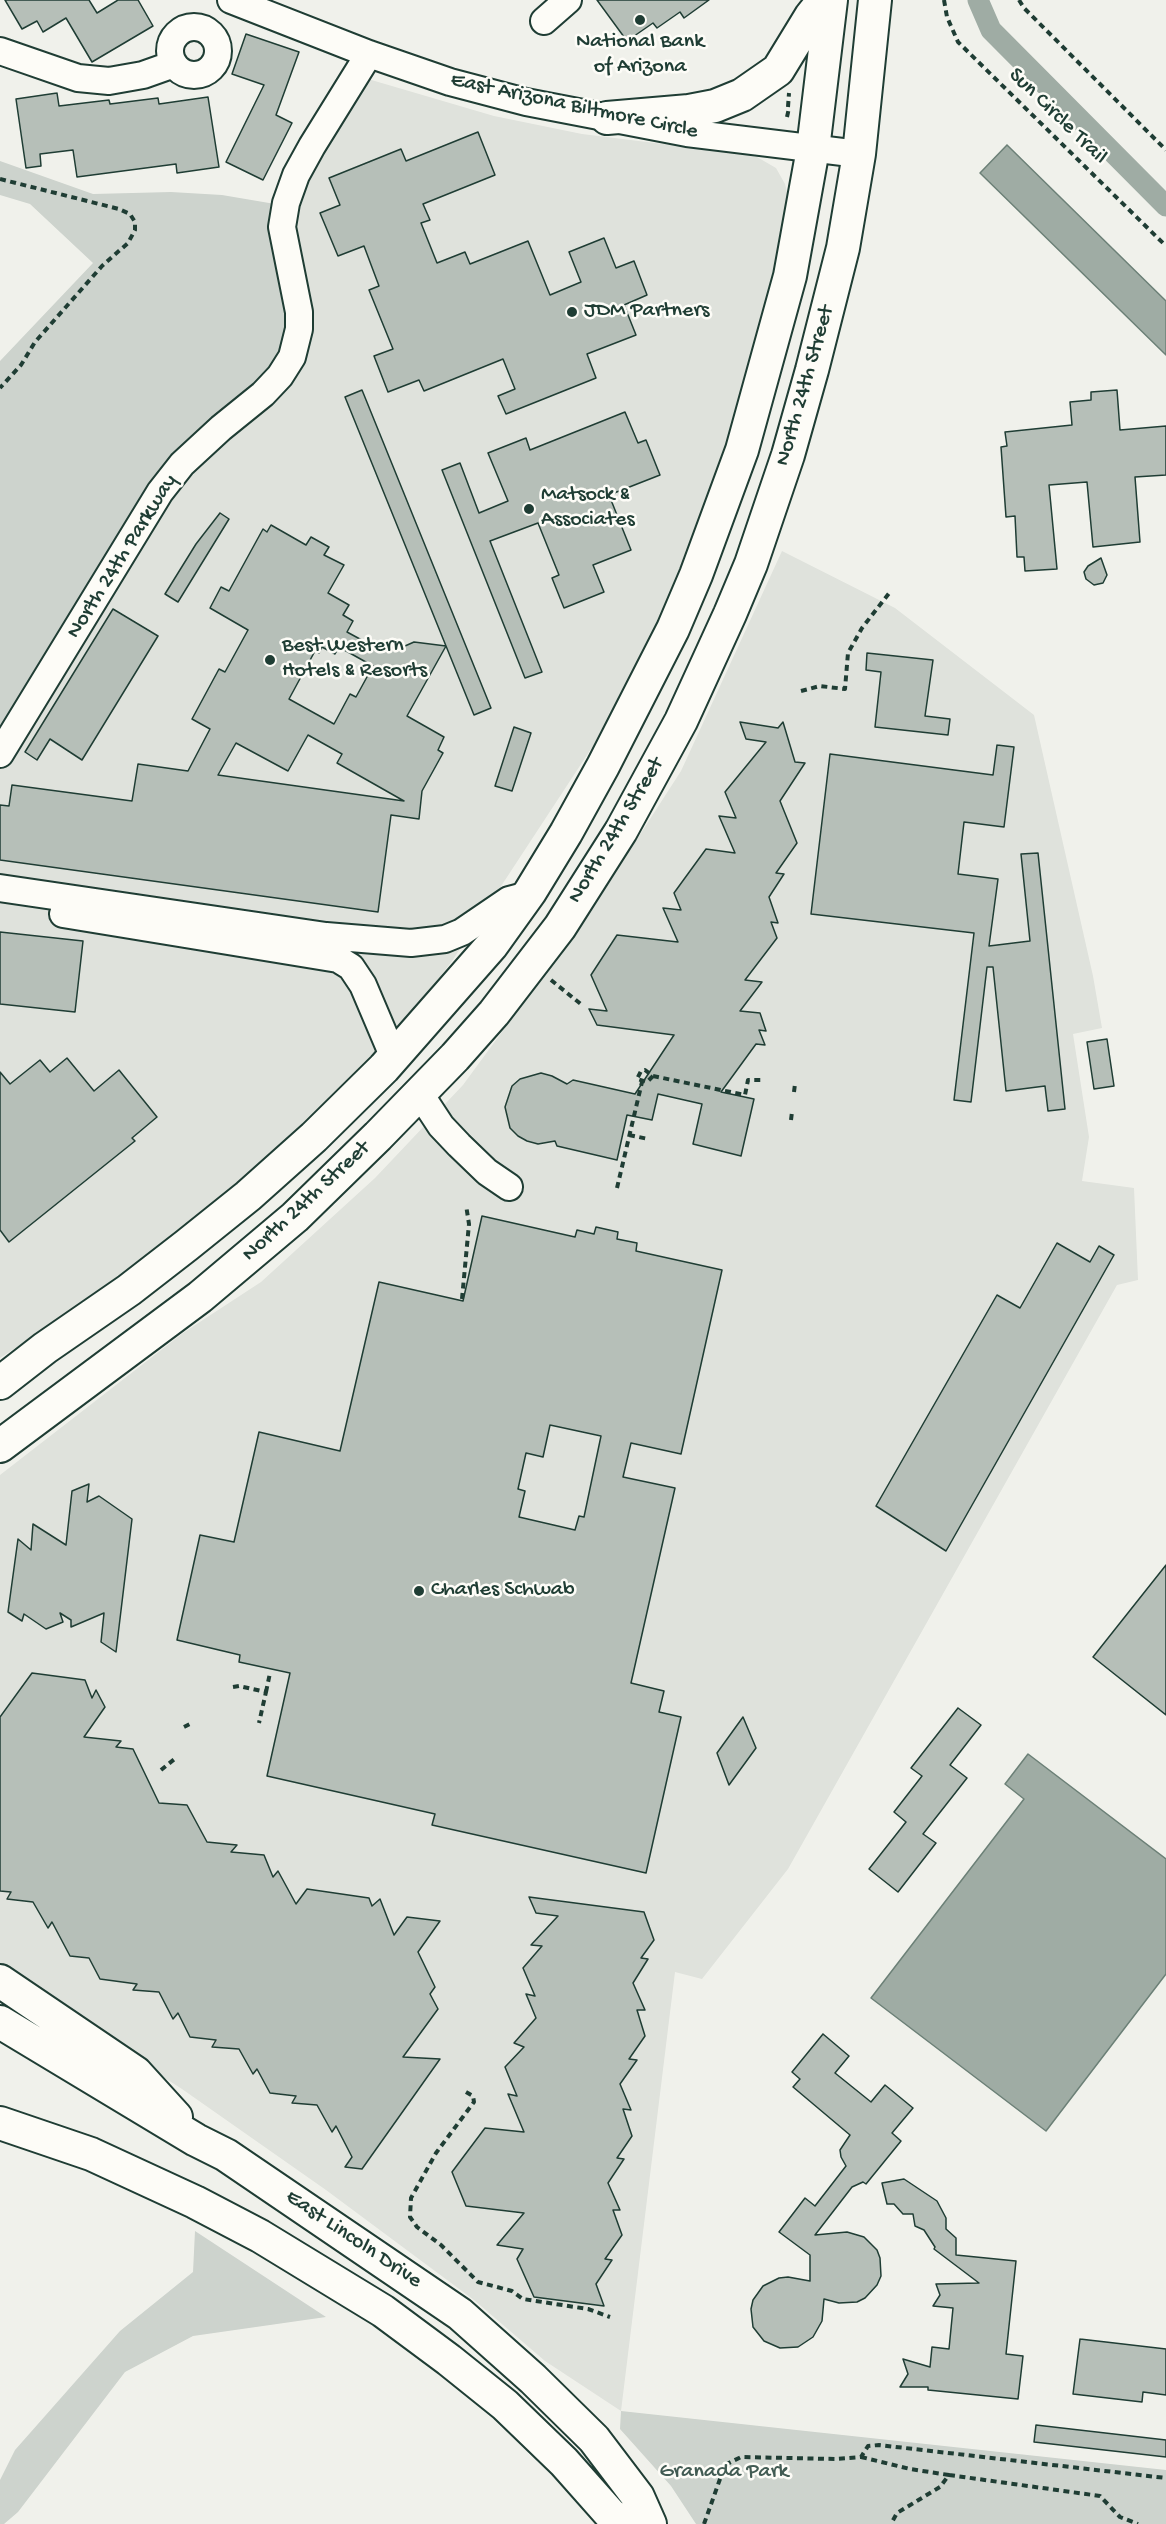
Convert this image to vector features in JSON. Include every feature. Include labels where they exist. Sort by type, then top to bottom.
[{"type":"main road","points":[[607,118],[689,111],[715,106],[742,95],[778,70],[811,16],[824,0]]},
{"type":"main road","name":"North 24th Street","points":[[0,1383],[188,1245],[248,1196],[349,1103],[394,1058],[451,994],[528,895],[603,766],[669,638],[720,513],[742,450],[790,276],[813,149],[831,0]]},
{"type":"main road","name":"North 24th Street","points":[[2,1446],[200,1297],[255,1252],[295,1217],[420,1094],[494,1013],[560,927],[621,831],[690,702],[750,564],[788,454],[830,301],[849,214],[859,154],[876,0]]},
{"type":"main road","points":[[349,1103],[385,1093],[420,1094],[430,1059],[442,1032],[497,951],[509,922]]},
{"type":"main road","points":[[0,1370],[45,1348]]},
{"type":"main road","points":[[0,1981],[136,2073],[196,2140]]},
{"type":"main road","name":"East Lincoln Drive","points":[[0,2022],[196,2140],[226,2155],[460,2314],[533,2379],[594,2439],[638,2497],[650,2524]]},
{"type":"main road","name":"East Lincoln Drive","points":[[0,2123],[91,2154],[195,2202],[260,2236],[383,2311],[505,2405],[564,2462],[611,2515],[625,2524]]},
{"type":"street","name":"East Arizona Biltmore Circle","points":[[231,0],[369,54],[470,88],[687,133],[859,154]]},
{"type":"street","points":[[544,21],[568,0]]},
{"type":"street","points":[[0,51],[78,78],[109,81],[143,75],[174,64]]},
{"type":"street","name":"North 24th Parkway","points":[[0,754],[160,492],[182,464],[220,428],[263,394],[280,376],[292,357],[299,329],[299,312],[282,227],[286,203],[296,175],[312,146],[369,54]]},
{"type":"street","points":[[0,888],[326,936],[411,943],[445,939],[462,932],[509,900],[528,895]]},
{"type":"street","points":[[0,905],[338,959],[351,967],[363,985],[394,1058]]},
{"type":"street","points":[[420,1094],[441,1126],[459,1145],[487,1172],[509,1187]]},
{"type":"path","name":"Sun Circle Trail","points":[[944,0],[947,17],[958,42],[1166,246]]},
{"type":"path","points":[[1019,0],[1024,8],[1166,150]]},
{"type":"path","points":[[0,179],[119,209],[130,214],[135,222],[135,230],[128,243],[102,266],[35,342],[21,365],[0,388]]},
{"type":"path","points":[[801,691],[820,686],[844,689],[848,653],[862,628],[890,592]]},
{"type":"path","points":[[551,980],[582,1005]]},
{"type":"path","points":[[642,1082],[638,1079],[641,1071],[645,1070],[653,1076],[745,1095],[748,1080],[763,1080]]},
{"type":"path","points":[[642,1082],[647,1082],[653,1076]]},
{"type":"path","points":[[617,1188],[642,1082]]},
{"type":"path","points":[[794,1092],[795,1084]]},
{"type":"path","points":[[791,1120],[792,1112]]},
{"type":"path","points":[[629,1135],[648,1139]]},
{"type":"path","points":[[462,1299],[469,1224],[466,1205]]},
{"type":"path","points":[[260,1722],[270,1673]]},
{"type":"path","points":[[233,1687],[239,1686],[266,1692]]},
{"type":"path","points":[[184,1727],[190,1724]]},
{"type":"path","points":[[161,1770],[177,1757]]},
{"type":"path","points":[[466,2092],[473,2097],[471,2108],[436,2153],[411,2198],[411,2217],[417,2227],[441,2245],[478,2282],[512,2291],[523,2299],[588,2309],[610,2317]]},
{"type":"path","points":[[861,2457],[868,2446],[879,2445],[1166,2478]]},
{"type":"path","points":[[704,2524],[725,2465],[741,2457],[835,2459],[861,2457],[910,2469],[1100,2496],[1120,2517],[1138,2524]]},
{"type":"path","points":[[891,2524],[897,2512],[940,2487],[949,2475]]},
{"type":"shaded area","points":[[368,79],[494,116],[582,134],[744,154],[757,157],[776,168],[785,184],[790,204],[771,294],[723,469],[651,643],[606,726],[452,961],[416,1008],[370,1061],[304,1129],[137,1268],[0,1358],[0,732],[166,503],[214,447],[292,235],[296,198],[309,165]]},
{"type":"shaded area","points":[[1007,145],[1166,301],[1166,355],[980,173]]},
{"type":"shaded area","points":[[782,551],[895,608],[1034,715],[1093,976],[1102,1028],[1073,1034],[1089,1137],[1082,1181],[1134,1188],[1138,1280],[1117,1285],[788,1869],[702,1979],[675,1972],[621,2411],[545,2361],[474,2300],[326,2190],[182,2089],[0,1972],[0,1475],[183,1333],[261,1282],[375,1178],[463,1085],[592,909],[681,771]]},
{"type":"shaded area","points":[[1028,1754],[1166,1859],[1166,1974],[1046,2131],[871,1998],[1024,1799],[1005,1784]]},
{"type":"green space","points":[[0,161],[93,194],[171,192],[222,195],[275,204],[290,314],[281,351],[272,369],[256,385],[212,420],[0,732],[0,361],[93,263],[30,204],[0,195]]},
{"type":"green space","points":[[195,2231],[326,2317],[193,2336],[125,2372],[18,2512],[4,2524],[0,2524],[0,2480],[15,2450],[120,2331],[193,2272]]},
{"type":"green space","name":"Granada Park","points":[[621,2411],[1166,2470],[1166,2524],[696,2524],[671,2486],[620,2429]]},
{"type":"building","points":[[5,0],[89,0],[97,13],[118,0],[138,0],[153,26],[92,62],[66,18],[43,32],[37,21],[22,29]]},
{"type":"building","name":"National Bank of Arizona","points":[[597,0],[709,0],[684,18],[680,12],[657,28],[653,23],[627,41]]},
{"type":"building","points":[[246,34],[299,52],[276,115],[292,123],[263,180],[226,162],[264,85],[232,74]]},
{"type":"building","points":[[57,93],[59,106],[109,100],[110,104],[158,98],[159,104],[208,97],[219,167],[177,173],[176,164],[77,177],[73,150],[40,154],[41,166],[26,168],[16,99]]},
{"type":"building","points":[[478,132],[495,175],[423,204],[430,220],[421,223],[437,263],[465,252],[470,264],[528,241],[550,295],[581,282],[569,252],[604,238],[616,268],[634,261],[647,295],[624,305],[636,335],[587,354],[596,378],[506,414],[498,396],[515,389],[503,359],[424,391],[419,380],[388,392],[374,356],[393,349],[369,290],[379,286],[364,246],[338,256],[320,213],[340,205],[329,178],[401,149],[406,161]]},
{"type":"building","points":[[362,390],[491,708],[474,715],[345,397]]},
{"type":"building","points":[[1117,390],[1120,430],[1166,426],[1166,475],[1135,477],[1140,542],[1093,547],[1087,482],[1049,485],[1057,569],[1025,571],[1024,557],[1017,557],[1015,516],[1006,517],[1001,447],[1007,446],[1005,432],[1072,425],[1070,402],[1091,400],[1091,392]]},
{"type":"building","name":"Matsock & Associates","points":[[625,412],[638,443],[646,440],[660,475],[609,495],[631,550],[593,565],[604,592],[564,608],[552,578],[559,575],[538,523],[490,541],[542,672],[525,678],[442,470],[460,463],[479,513],[508,501],[488,453],[526,438],[530,450]]},
{"type":"building","points":[[220,513],[229,519],[178,602],[165,594],[196,544]]},
{"type":"building","points":[[271,525],[306,545],[311,537],[329,547],[324,555],[344,565],[328,593],[349,605],[343,615],[353,621],[347,632],[382,651],[385,646],[391,650],[396,641],[405,646],[414,642],[446,646],[407,716],[444,737],[438,750],[443,753],[422,791],[419,819],[391,815],[378,912],[0,860],[0,805],[9,806],[12,785],[132,801],[138,764],[188,771],[210,729],[192,719],[219,669],[225,672],[248,630],[210,608],[221,587],[229,591],[263,529],[267,532]],"holes":[[[322,647],[335,654],[339,647],[373,666],[356,697],[350,694],[334,724],[289,699],[315,651],[319,653]],[[308,735],[342,754],[337,763],[404,801],[218,775],[236,743],[288,771]]]},
{"type":"building","points":[[1101,558],[1107,575],[1103,583],[1094,585],[1086,579],[1084,572],[1088,566]]},
{"type":"building","points":[[113,609],[158,636],[82,760],[50,739],[37,760],[25,752]]},
{"type":"building","points":[[867,653],[933,660],[925,716],[950,719],[948,735],[875,727],[881,672],[866,670]]},
{"type":"building","points":[[740,722],[778,728],[783,722],[795,762],[805,763],[780,801],[797,843],[776,873],[784,874],[769,897],[778,923],[771,922],[777,938],[745,980],[762,982],[740,1011],[760,1013],[766,1031],[759,1030],[765,1045],[756,1044],[721,1092],[754,1099],[741,1156],[693,1144],[702,1104],[658,1094],[652,1120],[627,1115],[617,1160],[557,1146],[555,1141],[538,1144],[527,1141],[510,1128],[505,1107],[512,1086],[520,1079],[541,1073],[567,1084],[573,1080],[635,1094],[674,1035],[597,1025],[589,1009],[607,1011],[591,975],[617,935],[678,942],[663,908],[681,910],[674,893],[706,849],[735,853],[719,816],[736,818],[725,792],[766,742],[746,739]]},
{"type":"building","points":[[514,727],[531,733],[512,791],[495,786]]},
{"type":"building","points":[[997,745],[1014,747],[1004,827],[964,822],[958,874],[998,879],[989,946],[1030,941],[1021,854],[1038,853],[1065,1109],[1048,1111],[1045,1086],[1006,1091],[993,967],[987,967],[971,1102],[954,1100],[974,933],[811,914],[830,754],[993,775]]},
{"type":"building","points":[[0,932],[83,941],[75,1012],[0,1004]]},
{"type":"building","points":[[1107,1039],[1114,1086],[1094,1089],[1087,1042]]},
{"type":"building","points":[[67,1058],[94,1091],[119,1070],[157,1117],[132,1138],[135,1141],[9,1242],[0,1230],[0,1072],[10,1084],[40,1060],[50,1072]]},
{"type":"building","name":"Charles Schwab","points":[[482,1216],[575,1237],[577,1230],[594,1234],[596,1227],[618,1232],[617,1239],[637,1243],[636,1251],[722,1270],[681,1454],[631,1443],[623,1477],[675,1488],[631,1683],[664,1691],[659,1712],[681,1717],[646,1873],[432,1825],[435,1814],[267,1776],[290,1673],[239,1662],[240,1655],[177,1640],[200,1535],[234,1542],[259,1432],[340,1451],[379,1282],[463,1301]],"holes":[[[550,1425],[601,1436],[584,1517],[579,1516],[575,1530],[519,1517],[525,1491],[518,1489],[526,1453],[543,1457]]]},
{"type":"building","points":[[1057,1243],[1090,1262],[1099,1246],[1114,1255],[946,1551],[876,1506],[997,1295],[1020,1308]]},
{"type":"building","points":[[89,1484],[87,1502],[99,1496],[132,1519],[116,1652],[101,1642],[104,1613],[71,1627],[71,1620],[60,1613],[63,1622],[46,1629],[24,1614],[22,1621],[8,1612],[18,1539],[31,1550],[33,1524],[66,1545],[72,1491]]},
{"type":"building","points":[[1166,1565],[1166,1715],[1093,1657]]},
{"type":"building","points":[[32,1673],[85,1680],[92,1698],[96,1690],[105,1707],[84,1737],[121,1741],[116,1747],[133,1749],[159,1803],[187,1805],[207,1842],[237,1845],[231,1852],[264,1855],[273,1877],[278,1871],[296,1904],[307,1889],[369,1898],[372,1906],[380,1899],[394,1935],[407,1917],[440,1921],[418,1952],[435,1987],[430,1994],[438,2009],[403,2057],[440,2059],[362,2169],[345,2167],[352,2157],[336,2126],[332,2132],[317,2105],[292,2103],[296,2096],[270,2093],[257,2069],[253,2074],[239,2049],[212,2047],[216,2040],[190,2037],[178,2013],[173,2019],[159,1992],[133,1990],[137,1984],[100,1979],[89,1958],[70,1956],[52,1922],[48,1928],[33,1902],[7,1899],[11,1892],[0,1891],[0,1717]]},
{"type":"building","points":[[958,1708],[981,1725],[950,1765],[967,1778],[923,1834],[936,1843],[898,1892],[869,1869],[906,1822],[894,1812],[922,1776],[911,1768]]},
{"type":"building","points":[[743,1717],[756,1748],[729,1785],[717,1753]]},
{"type":"building","points":[[529,1897],[644,1912],[654,1940],[641,1958],[648,1959],[633,1983],[645,2010],[637,2010],[645,2036],[629,2059],[637,2060],[620,2084],[631,2110],[623,2109],[632,2136],[617,2158],[624,2159],[608,2183],[620,2210],[613,2210],[622,2235],[605,2259],[612,2260],[596,2284],[604,2306],[534,2297],[517,2259],[523,2249],[497,2245],[524,2213],[466,2206],[452,2172],[485,2128],[524,2132],[508,2094],[517,2096],[505,2067],[524,2047],[514,2043],[536,2018],[526,1994],[535,1996],[523,1968],[542,1946],[531,1945],[558,1916],[536,1913]]},
{"type":"building","points":[[823,2034],[849,2056],[835,2073],[871,2102],[885,2085],[913,2108],[892,2133],[901,2141],[866,2184],[863,2182],[852,2187],[815,2235],[847,2232],[864,2237],[877,2250],[880,2258],[881,2276],[877,2285],[865,2298],[857,2302],[839,2303],[824,2299],[822,2321],[813,2337],[798,2347],[780,2348],[764,2341],[753,2327],[751,2309],[753,2300],[763,2286],[779,2278],[788,2277],[810,2281],[810,2255],[779,2232],[805,2198],[815,2206],[846,2166],[840,2150],[850,2135],[793,2087],[800,2079],[792,2072]]},
{"type":"building","points":[[904,2179],[937,2201],[946,2218],[946,2229],[956,2238],[956,2255],[1016,2261],[1006,2354],[1023,2356],[1018,2399],[928,2390],[928,2387],[900,2387],[908,2374],[903,2359],[930,2367],[932,2347],[949,2349],[953,2308],[933,2306],[940,2295],[936,2284],[979,2283],[934,2249],[935,2247],[924,2230],[915,2226],[913,2214],[903,2214],[894,2204],[887,2204],[882,2183]]},
{"type":"building","points":[[1080,2339],[1166,2349],[1166,2395],[1143,2392],[1142,2402],[1073,2394]]},
{"type":"building","points":[[1036,2425],[1166,2440],[1166,2457],[1034,2442]]},
{"type":"waterway","points":[[978,0],[991,30],[1166,206]]},
{"type":"place","name":"National Bank of Arizona","points":[[640,20]]},
{"type":"place","name":"JDM Partners","points":[[572,312]]},
{"type":"place","name":"Matsock & Associates","points":[[529,509]]},
{"type":"place","name":"Best Western Hotels & Resorts","points":[[270,660]]},
{"type":"place","name":"Charles Schwab","points":[[419,1591]]}]
